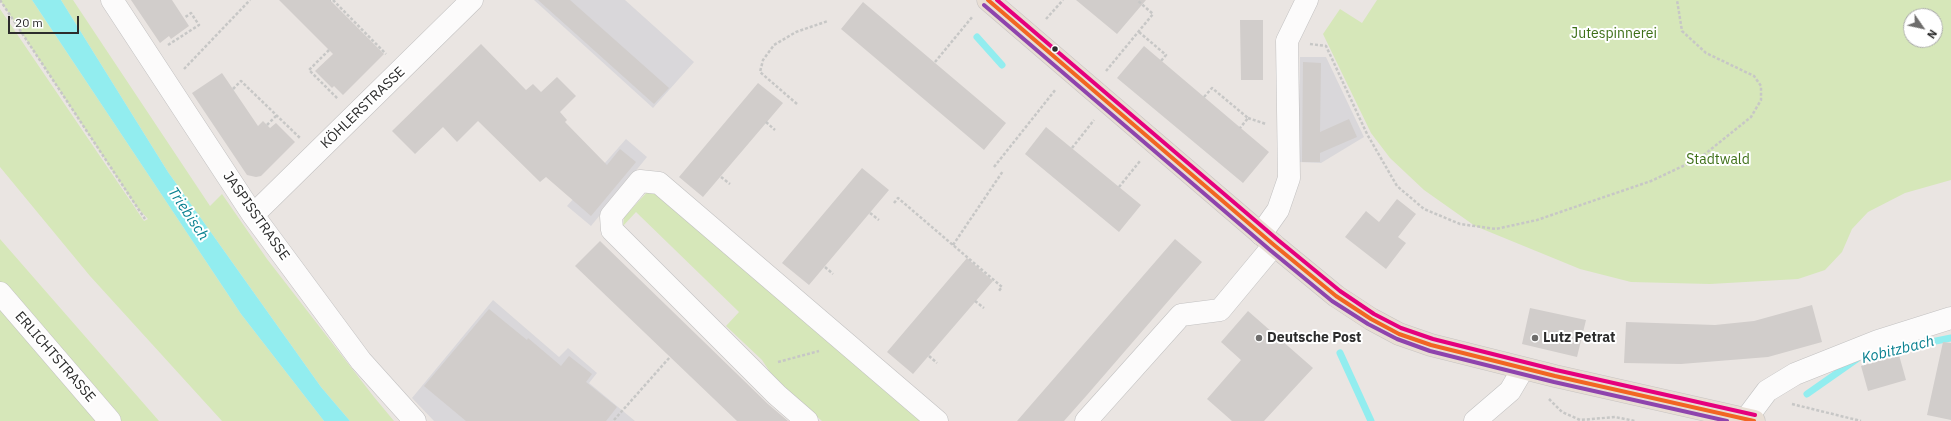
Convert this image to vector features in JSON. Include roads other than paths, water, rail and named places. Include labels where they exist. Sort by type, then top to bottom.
[{"type":"main road","points":[[982,6],[1071,70],[1267,240],[1336,296],[1371,319],[1399,334],[1431,345],[1523,368],[1750,420]]},
{"type":"street","name":"JASPISSTRASSE","points":[[112,0],[253,215],[361,361],[415,421]]},
{"type":"street","name":"KÖHLERSTRASSE","points":[[253,215],[472,0]]},
{"type":"street","points":[[1086,421],[1181,315],[1220,310],[1267,240],[1289,178],[1287,41],[1305,1]]},
{"type":"street","points":[[808,421],[777,395],[612,230],[611,216],[640,181],[659,182],[937,421]]},
{"type":"street","name":"ERLICHTSTRASSE","points":[[0,293],[110,421]]},
{"type":"street","points":[[1750,420],[1767,391],[1795,374],[1885,338],[1951,318]]},
{"type":"street","points":[[1477,420],[1510,391],[1523,368]]},
{"type":"water","name":"Triebisch","points":[[32,0],[61,0],[168,172],[321,387],[350,421],[324,421],[241,314]]},
{"type":"waterway","points":[[977,37],[1002,65]]},
{"type":"waterway","name":"Kobitzbach","points":[[1867,355],[1951,338]]},
{"type":"waterway","points":[[1340,353],[1371,421]]},
{"type":"waterway","name":"Kobitzbach","points":[[1807,394],[1857,359]]},
{"type":"place","name":"Deutsche Post","points":[[1259,338]]},
{"type":"place","name":"Lutz Petrat","points":[[1535,338]]},
{"type":"park label","name":"Jutespinnerei","points":[[1614,34]]},
{"type":"park label","name":"Stadtwald","points":[[1718,160]]}]
